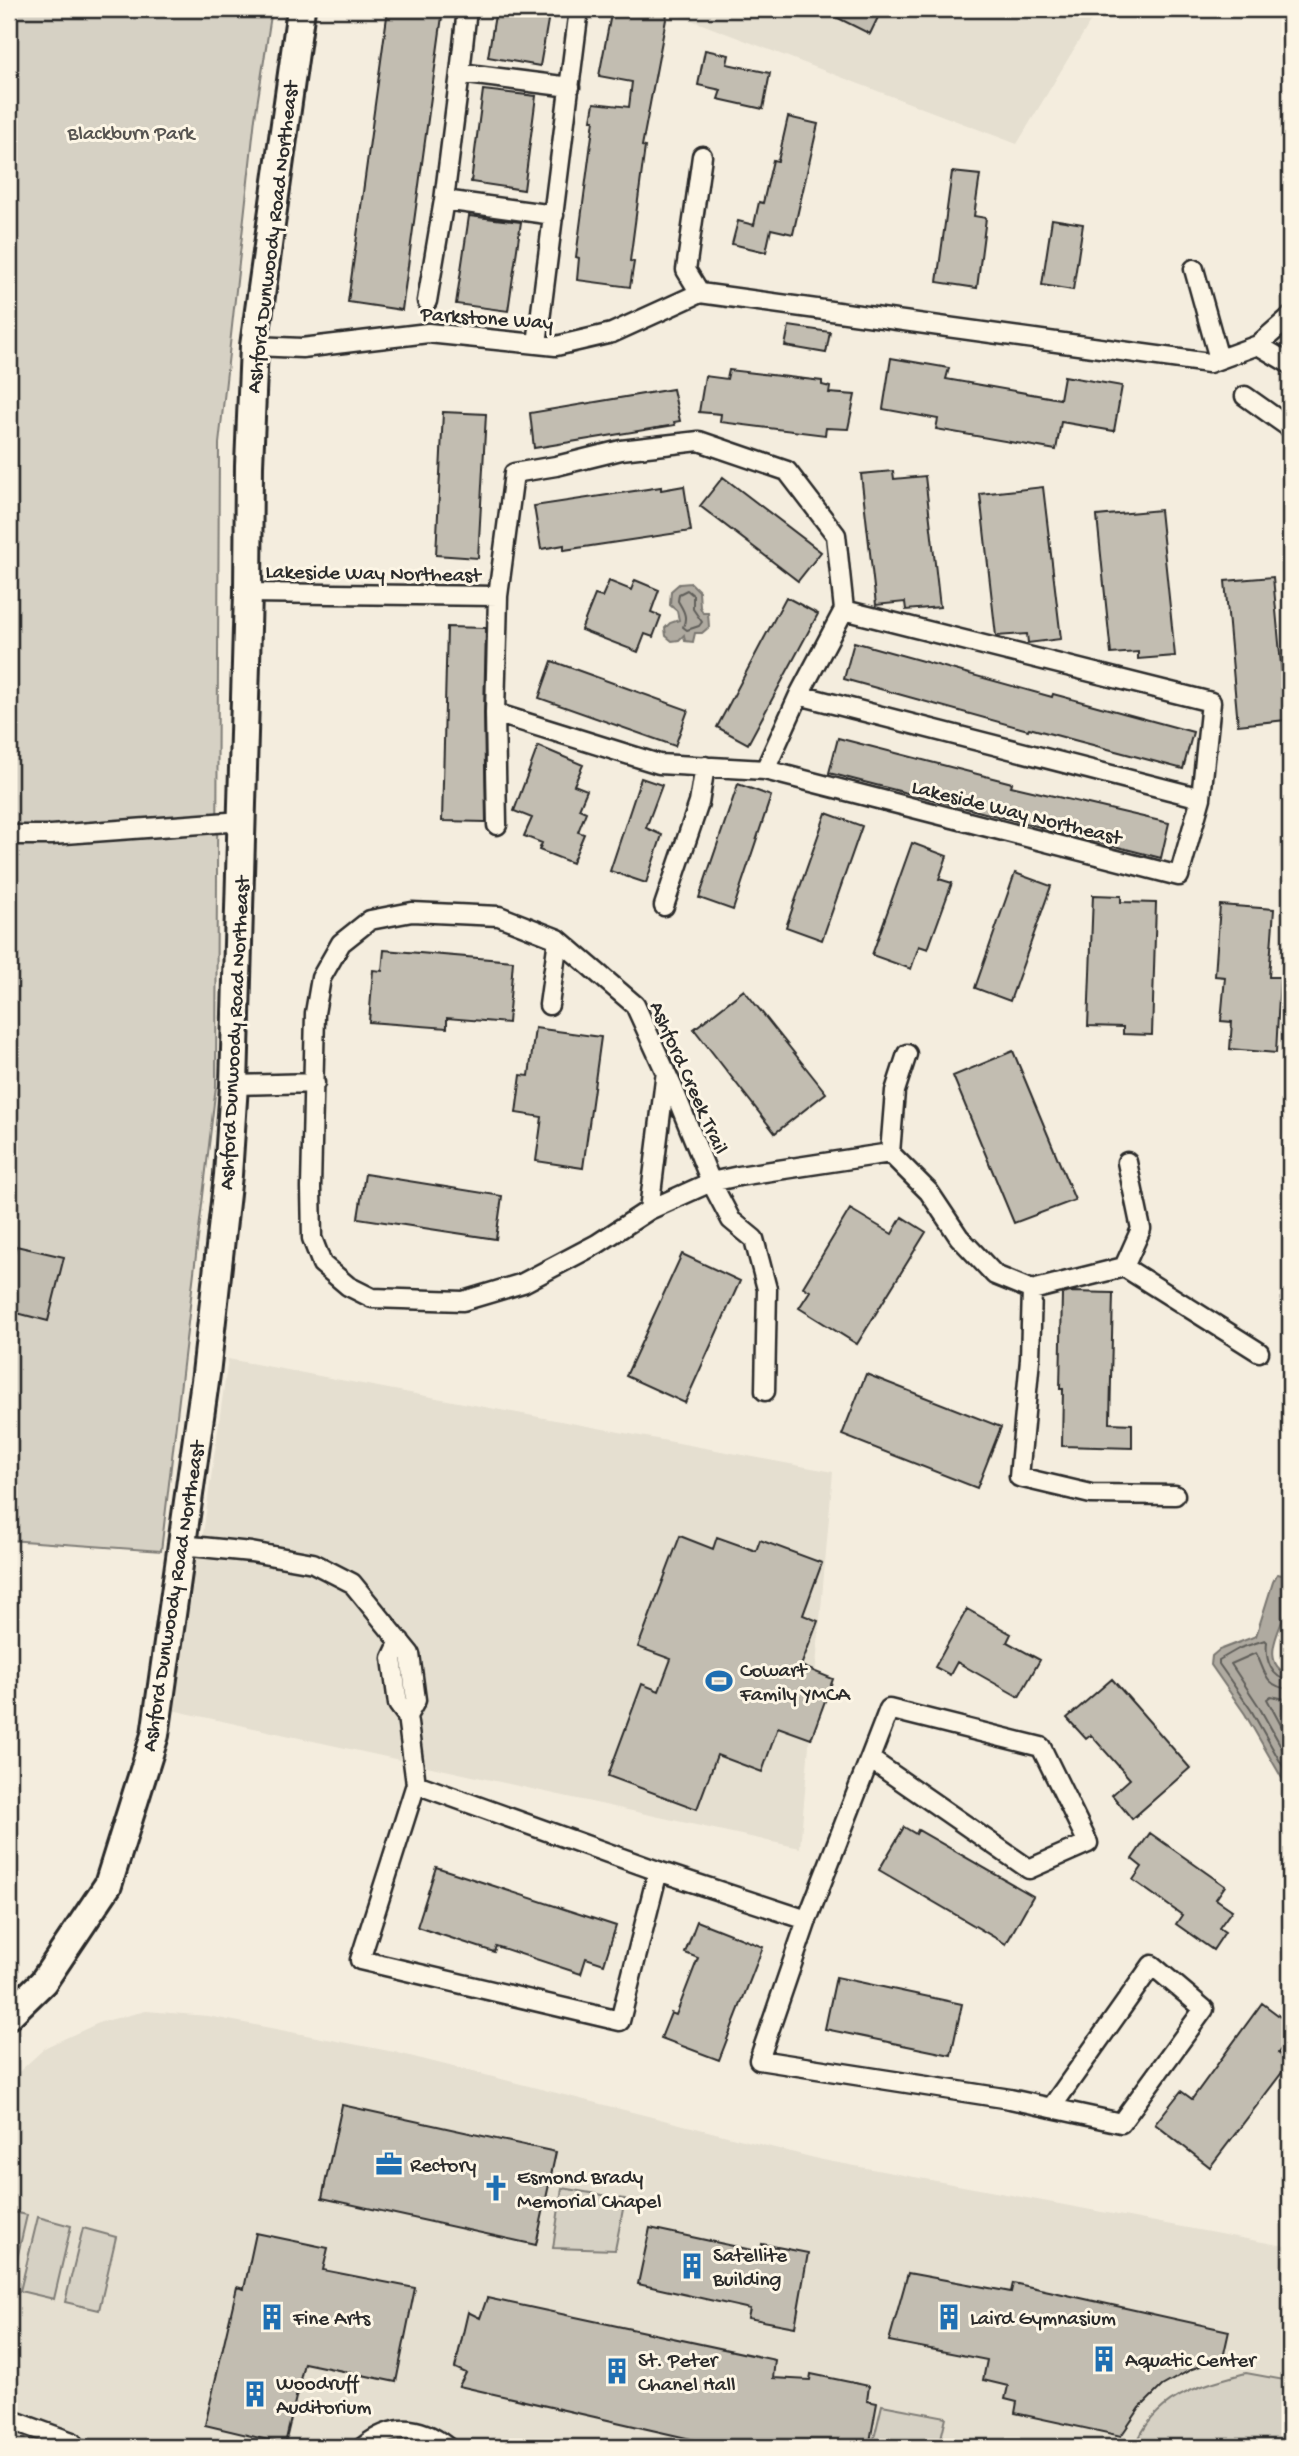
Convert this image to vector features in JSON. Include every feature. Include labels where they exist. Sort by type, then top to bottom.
[{"type":"main road","name":"Ashford Dunwoody Road Northeast","points":[[9,2015],[43,1982],[108,1885],[155,1735],[219,1272],[234,1085],[254,346],[301,9]]},
{"type":"street","points":[[427,300],[444,200],[467,9]]},
{"type":"street","points":[[537,344],[579,9]]},
{"type":"street","points":[[460,73],[570,87]]},
{"type":"street","points":[[702,156],[686,270],[700,293],[1209,363],[1258,345],[1290,317]]},
{"type":"street","points":[[444,200],[554,215]]},
{"type":"street","points":[[1194,269],[1219,359]]},
{"type":"street","name":"Parkstone Way","points":[[254,346],[302,348],[428,332],[556,346],[612,333],[700,293]]},
{"type":"street","points":[[1258,345],[1290,365]]},
{"type":"street","points":[[1245,396],[1290,428]]},
{"type":"street","name":"Lakeside Way Northeast","points":[[699,441],[787,471],[836,535],[844,610],[1211,702],[1201,798],[1180,876],[765,770],[659,764],[495,713],[498,596],[514,472],[555,466],[621,450],[699,441]]},
{"type":"street","name":"Lakeside Way Northeast","points":[[248,593],[498,596]]},
{"type":"street","points":[[765,770],[799,695],[844,610]]},
{"type":"street","points":[[799,695],[1201,798]]},
{"type":"street","points":[[495,713],[497,825]]},
{"type":"street","points":[[664,906],[699,803],[705,766]]},
{"type":"street","points":[[9,835],[51,835],[242,821]]},
{"type":"street","name":"Ashford Creek Trail","points":[[765,1391],[767,1289],[754,1239],[732,1220],[712,1182],[635,1005],[558,939],[499,915],[412,912],[370,920],[341,943],[321,978],[315,1013],[312,1238],[322,1264],[348,1286],[372,1298],[463,1301],[523,1283],[597,1244],[649,1210],[712,1182],[890,1153]]},
{"type":"street","points":[[550,1005],[558,939]]},
{"type":"street","points":[[907,1054],[895,1091],[890,1153],[929,1192],[959,1237],[995,1275],[1032,1290],[1124,1267],[1259,1352]]},
{"type":"street","points":[[649,1210],[666,1071]]},
{"type":"street","points":[[234,1085],[315,1083]]},
{"type":"street","points":[[1124,1267],[1141,1229],[1128,1162]]},
{"type":"street","points":[[1032,1290],[1030,1359],[1020,1477],[1091,1493],[1175,1495]]},
{"type":"street","points":[[181,1545],[251,1552],[313,1563],[352,1583],[410,1654],[416,1700],[407,1716],[416,1784],[360,1960],[620,2021],[658,1871]]},
{"type":"street","points":[[870,1759],[1028,1869],[1088,1843],[1041,1747],[889,1709],[807,1920],[759,2060],[1010,2099],[1051,2108],[1121,2123],[1204,2009],[1152,1965],[1051,2108]]},
{"type":"street","points":[[416,1784],[658,1871],[807,1920]]},
{"type":"street","points":[[9,2419],[72,2442],[77,2447]]},
{"type":"street","points":[[363,2447],[378,2435],[397,2430],[416,2430],[434,2437],[447,2447]]},
{"type":"shaded area","points":[[662,9],[1098,9],[1017,144]]},
{"type":"shaded area","points":[[228,1359],[833,1472],[800,1848],[172,1710],[189,1570],[201,1548]]},
{"type":"shaded area","points":[[146,2011],[208,2016],[394,2052],[823,2160],[1290,2247],[1290,2447],[9,2447],[9,2081],[46,2047],[101,2022]]},
{"type":"green space","name":"Blackburn Park","points":[[9,9],[272,9],[255,118],[219,444],[216,1086],[161,1551],[9,1540]]},
{"type":"green space","points":[[562,2188],[625,2199],[615,2250],[553,2248]]},
{"type":"green space","points":[[9,2211],[27,2215],[10,2289],[9,2289]]},
{"type":"green space","points":[[38,2217],[71,2226],[54,2299],[20,2291]]},
{"type":"green space","points":[[83,2228],[116,2237],[99,2310],[65,2302]]},
{"type":"green space","points":[[1246,2373],[1290,2381],[1290,2447],[1135,2447],[1154,2416],[1166,2405],[1195,2389]]},
{"type":"green space","points":[[882,2405],[946,2417],[939,2447],[872,2447]]},
{"type":"water","points":[[691,583],[699,591],[703,613],[708,613],[709,627],[702,633],[695,633],[693,642],[685,641],[684,635],[679,640],[672,641],[666,636],[665,628],[679,620],[677,611],[670,605],[671,591],[679,584]]},
{"type":"water","points":[[1277,1574],[1288,1576],[1291,1589],[1290,1603],[1278,1631],[1273,1653],[1280,1669],[1290,1674],[1290,1792],[1245,1714],[1211,1665],[1212,1656],[1219,1650],[1256,1636]]},
{"type":"building","points":[[388,9],[443,9],[402,310],[348,302]]},
{"type":"building","points":[[496,9],[550,9],[540,66],[488,57]]},
{"type":"building","points":[[612,9],[641,9],[667,14],[642,146],[645,147],[630,261],[634,262],[630,287],[577,280],[579,258],[576,257],[594,103],[629,107],[632,82],[599,76]]},
{"type":"building","points":[[820,9],[882,9],[870,34]]},
{"type":"building","points":[[705,50],[729,55],[727,64],[770,73],[763,109],[718,99],[721,90],[698,85]]},
{"type":"building","points":[[483,90],[536,96],[524,190],[471,182]]},
{"type":"building","points":[[788,117],[818,124],[793,234],[771,229],[766,252],[732,244],[738,221],[754,225],[759,202],[763,203],[773,160],[778,161]]},
{"type":"building","points":[[952,172],[980,175],[974,216],[986,218],[977,288],[937,282]]},
{"type":"building","points":[[469,216],[521,222],[508,311],[456,304]]},
{"type":"building","points":[[1052,219],[1083,224],[1073,290],[1042,285]]},
{"type":"building","points":[[789,326],[830,332],[826,353],[785,346]]},
{"type":"building","points":[[891,358],[949,368],[946,379],[1060,399],[1064,376],[1122,386],[1114,431],[1061,422],[1056,450],[936,429],[938,419],[883,409]]},
{"type":"building","points":[[729,370],[822,381],[822,385],[830,387],[829,393],[855,395],[848,429],[826,428],[825,435],[720,422],[721,414],[699,412],[705,376],[727,379]]},
{"type":"building","points":[[673,389],[680,421],[674,422],[675,425],[534,448],[530,413]]},
{"type":"building","points":[[443,412],[486,414],[478,558],[436,555]]},
{"type":"building","points":[[893,471],[894,479],[925,476],[940,607],[906,610],[905,602],[876,605],[861,474]]},
{"type":"building","points":[[723,477],[821,552],[798,581],[700,506]]},
{"type":"building","points":[[684,486],[691,531],[564,550],[564,545],[541,549],[534,506]]},
{"type":"building","points":[[1043,487],[1061,639],[1028,643],[1027,634],[996,636],[980,494]]},
{"type":"building","points":[[1160,510],[1175,656],[1138,659],[1138,652],[1111,654],[1097,516]]},
{"type":"building","points":[[1273,577],[1286,720],[1238,725],[1225,581]]},
{"type":"building","points":[[635,580],[659,590],[651,612],[661,616],[653,637],[645,634],[638,652],[581,630],[595,595],[602,597],[609,581],[631,590]]},
{"type":"building","points":[[786,597],[818,614],[748,744],[717,727]]},
{"type":"building","points":[[447,627],[486,628],[486,822],[442,821]]},
{"type":"building","points":[[854,642],[1052,697],[1053,694],[1193,732],[1183,769],[844,679]]},
{"type":"building","points":[[552,661],[688,710],[675,746],[539,698]]},
{"type":"building","points":[[838,738],[1012,783],[1011,786],[1169,823],[1161,858],[829,773]]},
{"type":"building","points":[[538,746],[583,765],[574,785],[587,790],[579,809],[586,812],[578,832],[584,834],[572,863],[539,850],[542,843],[524,836],[532,818],[514,811]]},
{"type":"building","points":[[641,778],[662,785],[646,828],[662,835],[646,883],[610,871]]},
{"type":"building","points":[[738,784],[771,796],[733,910],[699,898]]},
{"type":"building","points":[[826,813],[862,826],[822,940],[786,927]]},
{"type":"building","points":[[912,843],[947,856],[939,879],[952,883],[928,949],[919,946],[911,969],[872,955]]},
{"type":"building","points":[[1015,873],[1051,886],[1010,1001],[975,988]]},
{"type":"building","points":[[1093,895],[1121,896],[1121,902],[1156,903],[1152,1035],[1123,1034],[1123,1027],[1088,1026]]},
{"type":"building","points":[[1220,905],[1274,909],[1269,977],[1280,977],[1276,1053],[1230,1049],[1232,1022],[1221,1021],[1225,977],[1215,976]]},
{"type":"building","points":[[384,950],[513,961],[508,1023],[447,1018],[447,1028],[369,1022],[373,970],[382,971]]},
{"type":"building","points":[[744,990],[826,1093],[775,1133],[694,1029]]},
{"type":"building","points":[[535,1028],[601,1037],[583,1168],[536,1161],[542,1117],[516,1113],[521,1075],[529,1076]]},
{"type":"building","points":[[1013,1051],[1075,1200],[1014,1223],[953,1076]]},
{"type":"building","points":[[365,1174],[502,1196],[496,1239],[358,1218]]},
{"type":"building","points":[[850,1209],[892,1234],[902,1217],[926,1232],[857,1344],[799,1308],[810,1291],[803,1287]]},
{"type":"building","points":[[16,1246],[64,1257],[48,1321],[9,1311],[9,1276]]},
{"type":"building","points":[[682,1254],[740,1281],[685,1403],[626,1376]]},
{"type":"building","points":[[1113,1293],[1110,1423],[1132,1424],[1132,1448],[1062,1446],[1062,1294]]},
{"type":"building","points":[[866,1374],[1001,1427],[977,1488],[842,1435]]},
{"type":"building","points":[[680,1536],[713,1549],[717,1537],[756,1551],[760,1540],[822,1563],[803,1615],[818,1621],[801,1666],[833,1679],[811,1739],[778,1727],[762,1772],[717,1755],[697,1809],[608,1776],[642,1684],[659,1691],[671,1659],[638,1647]]},
{"type":"building","points":[[967,1609],[1011,1634],[1007,1642],[1040,1660],[1019,1697],[957,1662],[950,1675],[935,1667]]},
{"type":"building","points":[[1112,1679],[1190,1768],[1132,1819],[1112,1795],[1130,1779],[1091,1735],[1086,1739],[1067,1718]]},
{"type":"building","points":[[904,1827],[916,1834],[918,1830],[1033,1896],[1006,1944],[879,1870]]},
{"type":"building","points":[[1150,1833],[1225,1886],[1216,1899],[1232,1910],[1219,1928],[1225,1932],[1213,1950],[1176,1924],[1182,1915],[1133,1880],[1142,1867],[1132,1859]]},
{"type":"building","points":[[436,1867],[616,1926],[604,1964],[586,1958],[581,1974],[496,1946],[494,1952],[417,1927]]},
{"type":"building","points":[[697,1921],[763,1947],[719,2060],[661,2038],[671,2013],[676,2015],[698,1958],[685,1953]]},
{"type":"building","points":[[836,1977],[962,2004],[951,2055],[825,2029]]},
{"type":"building","points":[[1262,2003],[1290,2024],[1290,2037],[1278,2053],[1290,2062],[1210,2167],[1155,2124],[1181,2091],[1192,2099]]},
{"type":"building","points":[[342,2105],[556,2152],[536,2245],[322,2198]]},
{"type":"building","points":[[650,2228],[761,2252],[762,2244],[808,2253],[795,2327],[748,2318],[750,2309],[638,2284]]},
{"type":"building","points":[[256,2233],[328,2248],[323,2270],[415,2288],[396,2382],[304,2363],[285,2444],[205,2425],[237,2287],[244,2289]]},
{"type":"building","name":"Aquatic Center","points":[[908,2273],[1011,2292],[1013,2283],[1229,2331],[1223,2358],[1192,2369],[1162,2386],[1140,2408],[1121,2436],[1015,2413],[1017,2402],[1005,2399],[1008,2386],[983,2380],[987,2360],[889,2341]]},
{"type":"building","name":"St. Peter Chanel Hall","points":[[487,2298],[775,2360],[773,2378],[810,2380],[811,2374],[869,2386],[867,2401],[877,2403],[869,2447],[726,2447],[459,2386],[466,2373],[455,2368],[468,2312],[480,2318]]},
{"type":"place","name":"Cowart Family YMCA","points":[[719,1681]]},
{"type":"place","name":"Rectory","points":[[389,2164]]},
{"type":"place","name":"Esmond Brady Memorial Chapel","points":[[496,2188]]},
{"type":"place","name":"Satellite Building","points":[[692,2266]]},
{"type":"place","name":"Fine Arts","points":[[272,2317]]},
{"type":"place","name":"Laird Gymnasium","points":[[949,2317]]},
{"type":"place","name":"Aquatic Center","points":[[1104,2359]]},
{"type":"place","name":"St. Peter Chanel Hall","points":[[617,2371]]},
{"type":"place","name":"Woodruff Auditorium","points":[[255,2394]]}]
